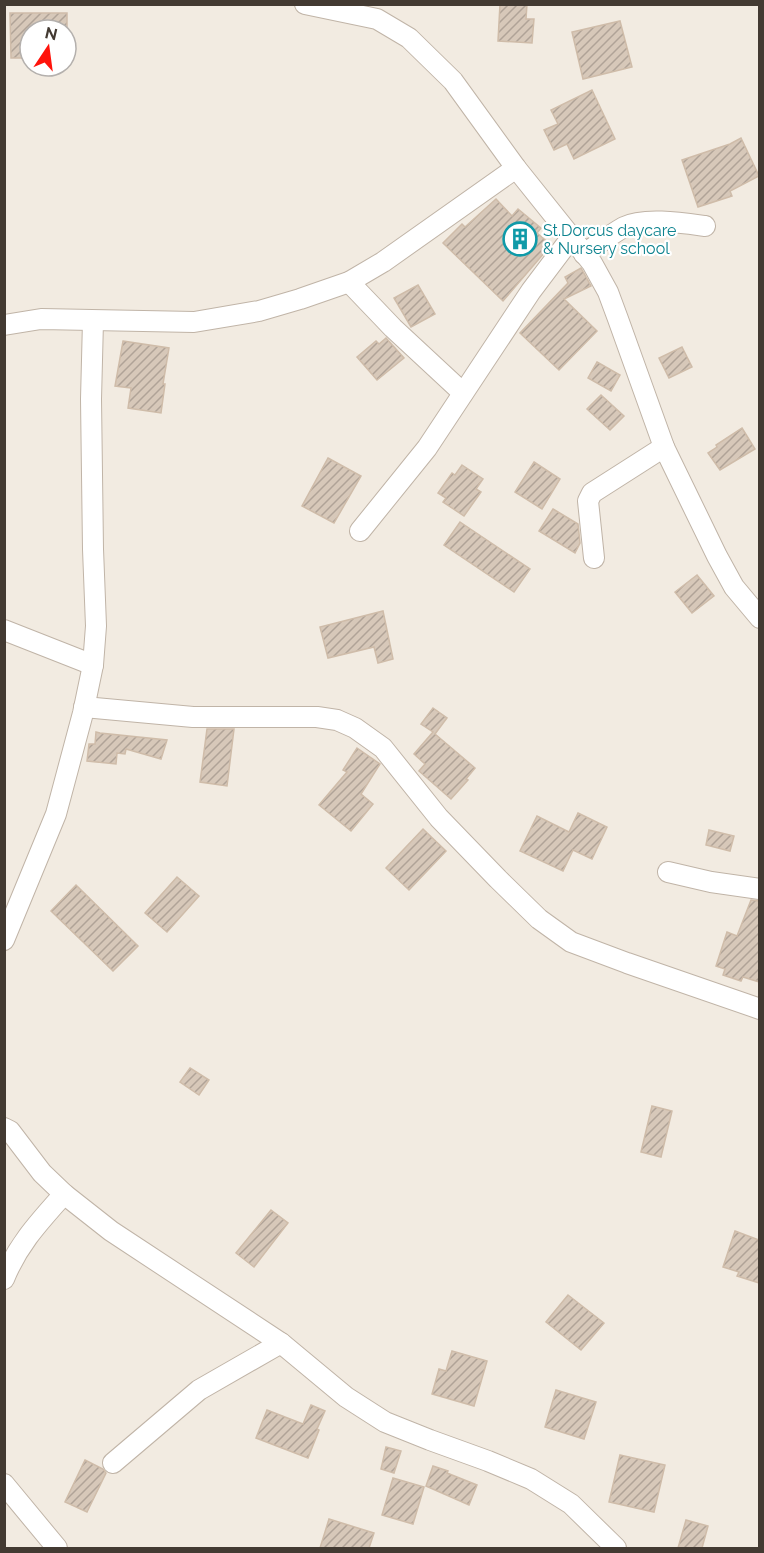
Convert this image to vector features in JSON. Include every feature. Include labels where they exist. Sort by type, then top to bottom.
[{"type":"street","points":[[305,4],[377,19],[409,38],[453,81],[516,168],[592,263],[608,292],[664,447],[717,556],[735,587],[759,618]]},
{"type":"street","points":[[4,325],[41,319],[194,322],[258,311],[300,299],[349,282],[384,261],[516,168]]},
{"type":"street","points":[[584,254],[625,227],[641,222],[705,226]]},
{"type":"street","points":[[360,531],[428,448],[531,291],[571,238]]},
{"type":"street","points":[[349,282],[393,328],[463,393]]},
{"type":"street","points":[[4,940],[56,814],[93,665],[96,626],[93,549],[93,321]]},
{"type":"street","points":[[594,558],[588,501],[592,493],[664,447]]},
{"type":"street","points":[[10,634],[93,665]]},
{"type":"street","points":[[84,708],[193,717],[317,717],[337,720],[355,728],[383,748],[439,818],[498,879],[539,919],[571,942],[759,1009]]},
{"type":"street","points":[[669,872],[711,882],[759,889]]},
{"type":"street","points":[[4,1128],[10,1131],[42,1173],[64,1194],[111,1231],[281,1343],[346,1397],[385,1422],[531,1479],[571,1504],[607,1545]]},
{"type":"street","points":[[4,1279],[22,1243],[34,1226],[64,1194]]},
{"type":"street","points":[[113,1463],[199,1390],[281,1343]]},
{"type":"street","points":[[4,1484],[57,1548]]},
{"type":"building","points":[[500,4],[527,4],[526,19],[534,19],[532,43],[498,41]]},
{"type":"building","points":[[10,13],[67,13],[67,18],[18,18],[18,58],[11,58]]},
{"type":"building","points":[[620,21],[632,67],[583,79],[572,32]]},
{"type":"building","points":[[592,90],[615,139],[574,159],[567,144],[554,150],[544,130],[558,124],[551,110]]},
{"type":"building","points":[[741,138],[759,176],[730,191],[732,196],[698,207],[682,160]]},
{"type":"building","points":[[496,199],[512,216],[518,209],[541,228],[537,233],[551,245],[503,301],[443,243],[462,224],[465,227]]},
{"type":"building","points":[[581,268],[591,286],[564,299],[597,331],[559,370],[520,333],[568,283],[565,277]]},
{"type":"building","points":[[418,285],[435,314],[411,327],[394,298]]},
{"type":"building","points":[[386,338],[404,358],[377,380],[357,357],[376,341],[379,344]]},
{"type":"building","points":[[123,341],[169,348],[161,413],[128,408],[131,388],[115,386]]},
{"type":"building","points":[[682,347],[692,367],[669,378],[659,358]]},
{"type":"building","points":[[597,362],[620,375],[611,391],[588,378]]},
{"type":"building","points":[[601,395],[624,416],[610,430],[587,409]]},
{"type":"building","points":[[742,428],[755,449],[720,470],[708,453]]},
{"type":"building","points":[[328,458],[361,476],[334,523],[302,506]]},
{"type":"building","points":[[534,462],[560,479],[542,509],[515,492]]},
{"type":"building","points":[[462,465],[483,479],[476,489],[481,492],[464,516],[443,502],[446,498],[438,493],[452,473],[455,475]]},
{"type":"building","points":[[553,509],[578,524],[580,543],[575,553],[539,531]]},
{"type":"building","points":[[460,522],[530,569],[514,592],[444,545]]},
{"type":"building","points":[[697,575],[714,596],[692,613],[675,592]]},
{"type":"building","points":[[383,611],[393,659],[378,663],[374,647],[328,658],[320,627]]},
{"type":"building","points":[[433,708],[447,718],[435,734],[475,768],[466,779],[468,780],[451,799],[419,771],[425,764],[414,754],[433,732],[421,724]]},
{"type":"building","points":[[207,729],[234,729],[227,786],[200,782]]},
{"type":"building","points":[[96,732],[167,740],[161,759],[126,749],[125,754],[117,753],[116,764],[87,761],[89,744],[95,744]]},
{"type":"building","points":[[357,748],[380,764],[361,794],[373,804],[351,831],[319,805],[347,772],[343,770]]},
{"type":"building","points":[[578,813],[607,827],[592,859],[573,850],[563,871],[520,851],[537,816],[569,832]]},
{"type":"building","points":[[423,829],[446,851],[409,890],[386,868]]},
{"type":"building","points":[[709,830],[734,836],[730,851],[706,845]]},
{"type":"building","points":[[177,877],[199,896],[167,932],[145,913]]},
{"type":"building","points":[[76,885],[138,946],[113,971],[51,911]]},
{"type":"building","points":[[751,900],[759,901],[759,982],[743,977],[741,981],[723,975],[725,969],[716,966],[727,932],[737,936]]},
{"type":"building","points":[[190,1068],[209,1080],[199,1095],[180,1082]]},
{"type":"building","points":[[652,1106],[672,1111],[661,1157],[641,1152]]},
{"type":"building","points":[[271,1210],[288,1223],[254,1267],[236,1253]]},
{"type":"building","points":[[735,1231],[759,1240],[759,1283],[737,1276],[739,1272],[723,1267]]},
{"type":"building","points":[[568,1295],[604,1323],[581,1350],[546,1322]]},
{"type":"building","points":[[452,1351],[487,1361],[474,1406],[432,1394],[439,1369],[446,1371]]},
{"type":"building","points":[[556,1390],[596,1402],[584,1439],[545,1427]]},
{"type":"building","points":[[311,1405],[325,1411],[308,1458],[256,1438],[267,1410],[303,1424]]},
{"type":"building","points":[[386,1447],[401,1451],[394,1473],[381,1469]]},
{"type":"building","points":[[620,1455],[665,1465],[654,1512],[609,1502]]},
{"type":"building","points":[[85,1460],[103,1469],[106,1473],[87,1512],[65,1502]]},
{"type":"building","points":[[433,1466],[477,1485],[469,1505],[426,1486]]},
{"type":"building","points":[[393,1478],[424,1487],[413,1524],[382,1515]]},
{"type":"building","points":[[329,1519],[374,1533],[369,1548],[320,1548]]},
{"type":"building","points":[[686,1520],[708,1526],[702,1548],[678,1548]]},
{"type":"place","name":"St.Dorcus daycare & Nursery school","points":[[520,239]]}]
